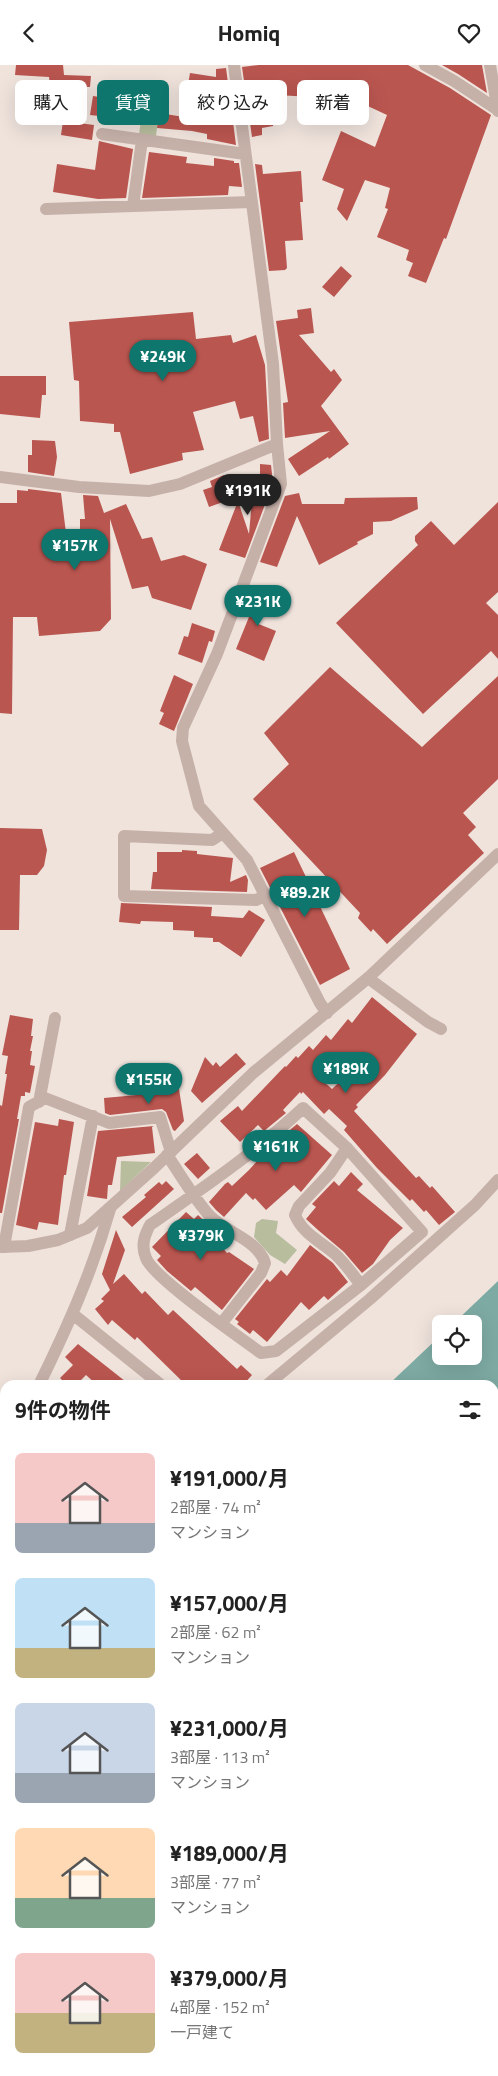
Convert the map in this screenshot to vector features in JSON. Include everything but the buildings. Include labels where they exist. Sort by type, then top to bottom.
[{"type":"street","points":[[234,65],[273,364],[281,484],[217,654],[183,727],[182,741],[200,806],[248,860],[320,1003],[327,1013]]},
{"type":"street","points":[[425,65],[454,81],[498,110]]},
{"type":"street","points":[[490,65],[498,110]]},
{"type":"street","points":[[102,134],[245,153]]},
{"type":"street","points":[[133,206],[142,140]]},
{"type":"street","points":[[46,209],[251,202]]},
{"type":"street","points":[[0,477],[79,487],[149,491],[180,485],[277,444]]},
{"type":"street","points":[[223,833],[212,840],[124,836],[124,896],[256,900],[265,896]]},
{"type":"street","points":[[221,1324],[261,1273],[265,1263],[263,1256],[250,1243],[226,1230],[210,1216],[169,1154],[160,1117],[109,1123],[45,1098],[29,1107],[2,1247],[28,1246],[58,1240],[87,1228],[169,1154],[253,1073],[368,978],[498,853]]},
{"type":"street","points":[[368,978],[428,1022],[442,1029]]},
{"type":"street","points":[[39,1102],[55,1018]]},
{"type":"street","points":[[303,1108],[347,1148],[422,1231],[361,1285],[276,1351],[261,1353],[221,1324],[155,1271],[146,1259],[143,1247],[145,1235],[150,1225],[194,1194],[269,1139],[303,1108]]},
{"type":"street","points":[[70,1235],[93,1116]]},
{"type":"street","points":[[347,1148],[330,1173],[299,1206],[295,1215],[299,1224],[307,1233],[335,1254],[361,1285]]},
{"type":"street","points":[[273,1380],[370,1299],[475,1205],[498,1180]]},
{"type":"street","points":[[42,1380],[74,1315],[101,1241],[110,1209]]},
{"type":"street","points":[[74,1315],[155,1380]]},
{"type":"green space","points":[[140,125],[157,125],[156,136],[139,134]]},
{"type":"green space","points":[[121,1161],[151,1162],[120,1191]]},
{"type":"green space","points":[[262,1219],[278,1221],[276,1233],[297,1250],[285,1264],[270,1255],[254,1237],[256,1223]]},
{"type":"water","points":[[498,1281],[498,1380],[393,1380],[432,1343],[432,1365],[482,1365],[482,1315],[462,1315]]}]
